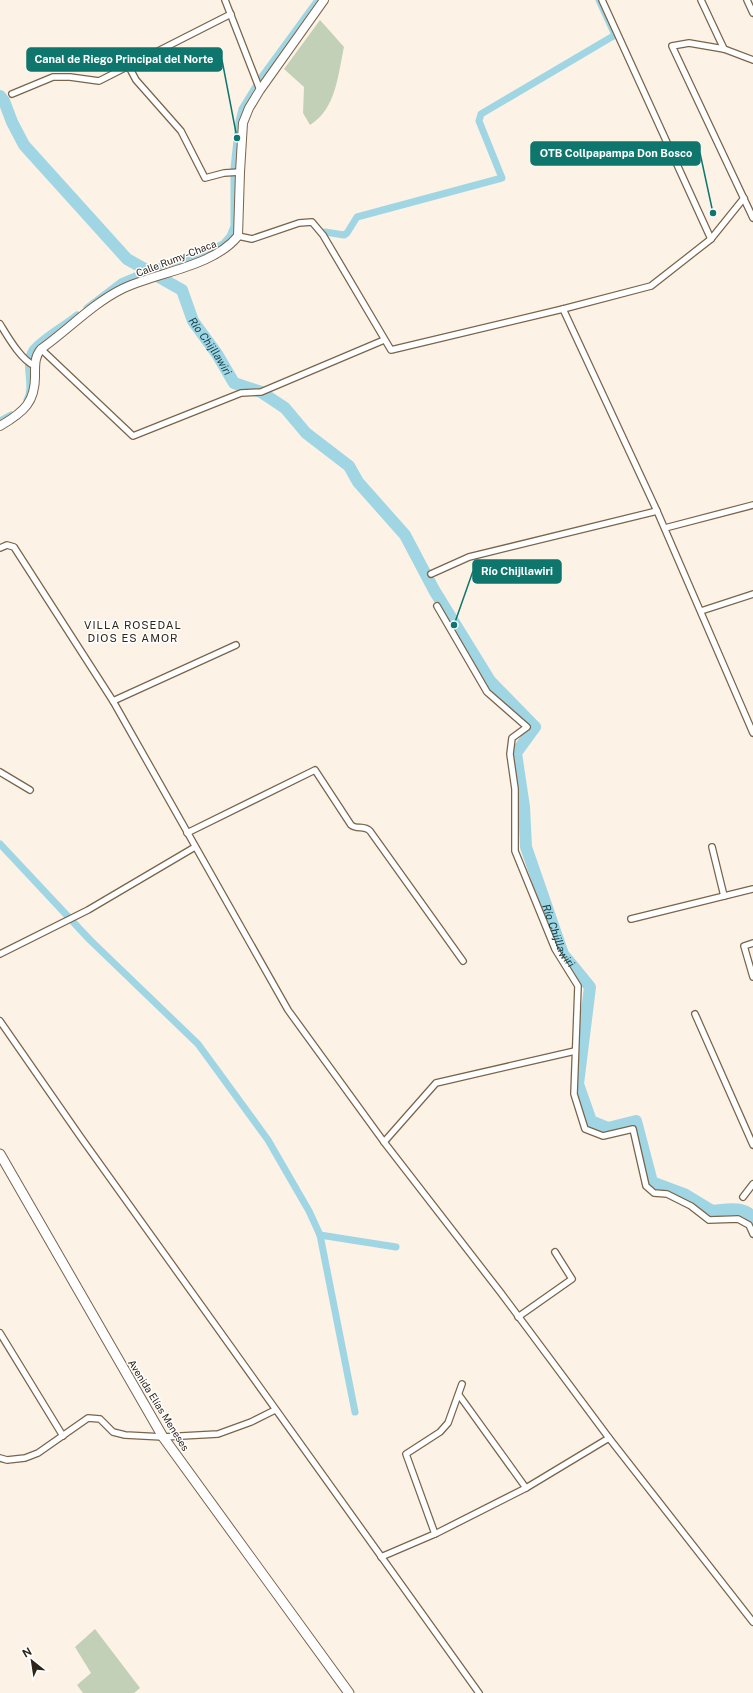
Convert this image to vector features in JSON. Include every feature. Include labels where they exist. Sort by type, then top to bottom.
[{"type":"main road","name":"Avenida Elías Meneses","points":[[0,1154],[163,1437],[349,1693]]},
{"type":"street","points":[[225,0],[260,88]]},
{"type":"street","points":[[324,0],[260,88],[243,123],[236,172],[238,236],[252,239],[299,224],[312,222],[323,235],[391,350],[563,309],[651,286],[712,239],[744,198]]},
{"type":"street","points":[[602,0],[712,239]]},
{"type":"street","points":[[701,0],[724,49]]},
{"type":"street","points":[[747,0],[753,12]]},
{"type":"street","points":[[12,94],[53,77],[70,77],[99,81],[231,14]]},
{"type":"street","points":[[753,60],[724,49],[689,43],[672,46],[753,218]]},
{"type":"street","points":[[128,65],[136,80],[181,131],[205,178],[236,172]]},
{"type":"street","name":"Calle Rumy-Chaca","points":[[41,349],[106,298],[124,288],[218,254],[232,244],[238,236]]},
{"type":"street","points":[[563,309],[665,528],[753,733]]},
{"type":"street","points":[[0,324],[14,345],[34,366]]},
{"type":"street","points":[[0,426],[16,417],[26,407],[33,396],[35,381],[34,366],[36,355],[41,349],[132,436],[241,393],[261,392],[384,340]]},
{"type":"street","points":[[665,528],[753,505]]},
{"type":"street","points":[[431,574],[469,557],[657,511]]},
{"type":"street","points":[[0,548],[7,545],[14,547],[113,701],[288,1010],[384,1142],[609,1438],[753,1622]]},
{"type":"street","points":[[701,611],[753,594]]},
{"type":"street","points":[[438,606],[487,692],[527,727],[512,738],[510,754],[515,789],[515,851],[555,949],[578,986],[574,1094],[585,1129],[603,1136],[633,1129],[646,1186],[654,1193],[667,1194],[691,1206],[709,1220],[738,1219],[749,1225],[753,1234]]},
{"type":"street","points":[[113,701],[236,645]]},
{"type":"street","points":[[187,833],[315,770],[351,825],[354,828],[364,827],[370,831],[464,961]]},
{"type":"street","points":[[0,772],[30,790]]},
{"type":"street","points":[[0,954],[74,917],[195,847]]},
{"type":"street","points":[[712,848],[724,896]]},
{"type":"street","points":[[631,919],[753,889]]},
{"type":"street","points":[[753,944],[744,946],[753,977]]},
{"type":"street","points":[[695,1014],[753,1145]]},
{"type":"street","points":[[0,1022],[478,1693]]},
{"type":"street","points":[[384,1142],[436,1083],[576,1051]]},
{"type":"street","points":[[743,1198],[753,1184]]},
{"type":"street","points":[[518,1317],[572,1279],[555,1252]]},
{"type":"street","points":[[0,1333],[63,1436]]},
{"type":"street","points":[[435,1534],[406,1454],[440,1432],[448,1423],[462,1384]]},
{"type":"street","points":[[459,1395],[526,1488]]},
{"type":"street","points":[[0,1458],[7,1460],[38,1453],[88,1418],[100,1419],[113,1432],[125,1435],[163,1437],[218,1434],[251,1422],[275,1410]]},
{"type":"street","points":[[381,1557],[435,1534],[526,1488],[609,1438]]},
{"type":"green space","points":[[320,20],[344,47],[331,101],[319,118],[310,125],[303,113],[304,87],[284,69]]},
{"type":"green space","points":[[95,1629],[140,1688],[134,1693],[83,1693],[77,1685],[91,1673],[75,1647]]},
{"type":"waterway","points":[[87,308],[121,282],[154,268],[204,253],[223,244],[230,236],[234,226],[234,168],[239,121],[242,109],[261,78],[318,0]]},
{"type":"waterway","points":[[325,232],[344,235],[347,233],[357,217],[502,178],[479,121],[481,114],[615,35],[599,0]]},
{"type":"waterway","name":"Río Chijllawiri","points":[[0,96],[4,101],[12,122],[24,145],[127,259],[182,290],[193,321],[217,354],[234,383],[261,392],[285,408],[306,433],[349,466],[358,482],[405,535],[434,590],[490,681],[535,727],[516,753],[524,807],[526,847],[563,954],[590,987],[578,1084],[591,1121],[608,1128],[636,1121],[652,1182],[684,1194],[712,1211],[728,1209],[740,1210],[745,1211],[753,1218]]},
{"type":"waterway","points":[[27,400],[30,388],[29,362],[32,350],[41,341],[77,315]]},
{"type":"waterway","points":[[0,421],[11,415]]},
{"type":"waterway","points":[[0,844],[90,940],[198,1044],[268,1140],[309,1211],[320,1235],[355,1412]]},
{"type":"waterway","points":[[320,1235],[396,1247]]},
{"type":"place","name":"Canal de Riego Principal del Norte","points":[[237,138]]},
{"type":"place","name":"OTB Collpapampa Don Bosco","points":[[713,213]]},
{"type":"place","name":"Río Chijllawiri","points":[[454,625]]},
{"type":"district","name":"VILLA ROSEDAL DIOS ES AMOR","points":[[133,631]]}]
